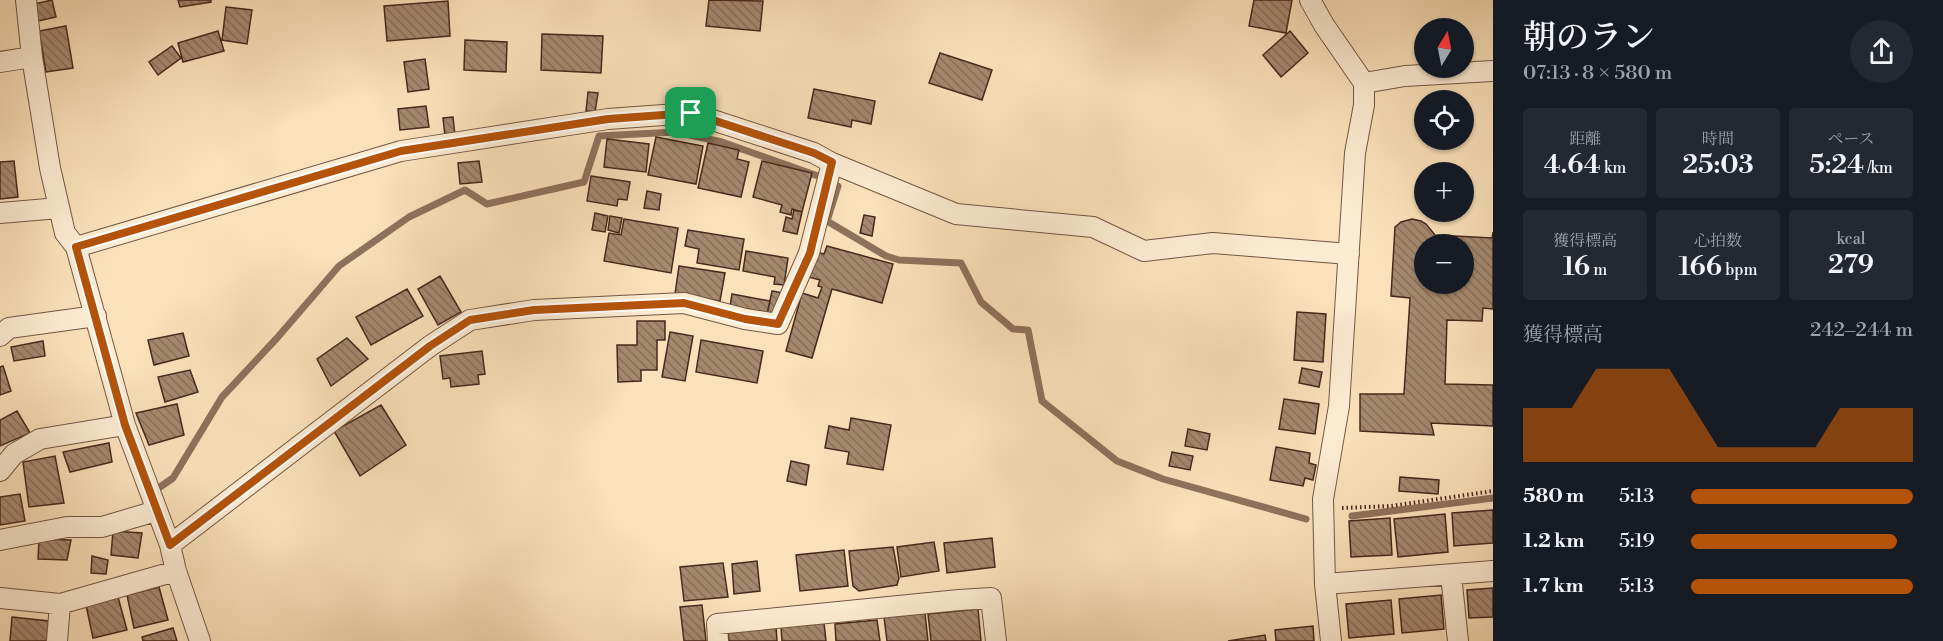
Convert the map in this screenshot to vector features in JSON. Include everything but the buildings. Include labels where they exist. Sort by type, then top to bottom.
[{"type":"street","points":[[26,0],[32,57],[50,168],[65,233],[76,247],[125,425],[170,545],[176,571],[200,641]]},
{"type":"street","points":[[1310,0],[1324,25],[1364,83],[1364,105],[1355,153],[1339,406],[1323,499],[1325,584],[1331,641]]},
{"type":"street","points":[[0,62],[32,57]]},
{"type":"street","points":[[1364,83],[1405,76],[1493,71]]},
{"type":"street","points":[[76,247],[401,151],[608,119],[691,113],[814,153],[956,214],[1092,227],[1144,251],[1213,243],[1349,254]]},
{"type":"street","points":[[170,545],[430,346],[470,320],[534,310],[684,303],[745,319],[778,324],[810,253],[832,162]]},
{"type":"street","points":[[0,213],[59,208]]},
{"type":"street","points":[[0,336],[9,328],[96,315]]},
{"type":"street","points":[[0,471],[14,454],[40,439],[125,425]]},
{"type":"street","points":[[0,540],[67,527],[102,527],[156,511]]},
{"type":"street","points":[[0,598],[60,604],[176,571]]},
{"type":"street","points":[[1325,584],[1493,572]]},
{"type":"street","points":[[1451,575],[1458,641]]},
{"type":"street","points":[[718,641],[717,624],[991,598],[996,641]]},
{"type":"street","points":[[57,641],[60,604]]},
{"type":"path","points":[[1323,509],[1391,506],[1493,491]]},
{"type":"waterway","points":[[160,487],[173,478],[222,397],[339,266],[409,217],[465,190],[487,204],[584,182],[599,136],[676,132],[722,142],[818,176]]},
{"type":"waterway","points":[[838,186],[827,221],[886,256],[899,260],[961,263],[981,302],[1013,329],[1028,330],[1042,401],[1117,461],[1163,479],[1306,519]]},
{"type":"waterway","points":[[1352,516],[1493,498]]},
{"type":"route","points":[[691,113],[814,153],[832,162],[810,253],[778,324],[745,319],[684,303],[534,310],[470,320],[430,346],[170,545],[125,425],[76,247],[401,151],[608,119],[691,113]]}]
